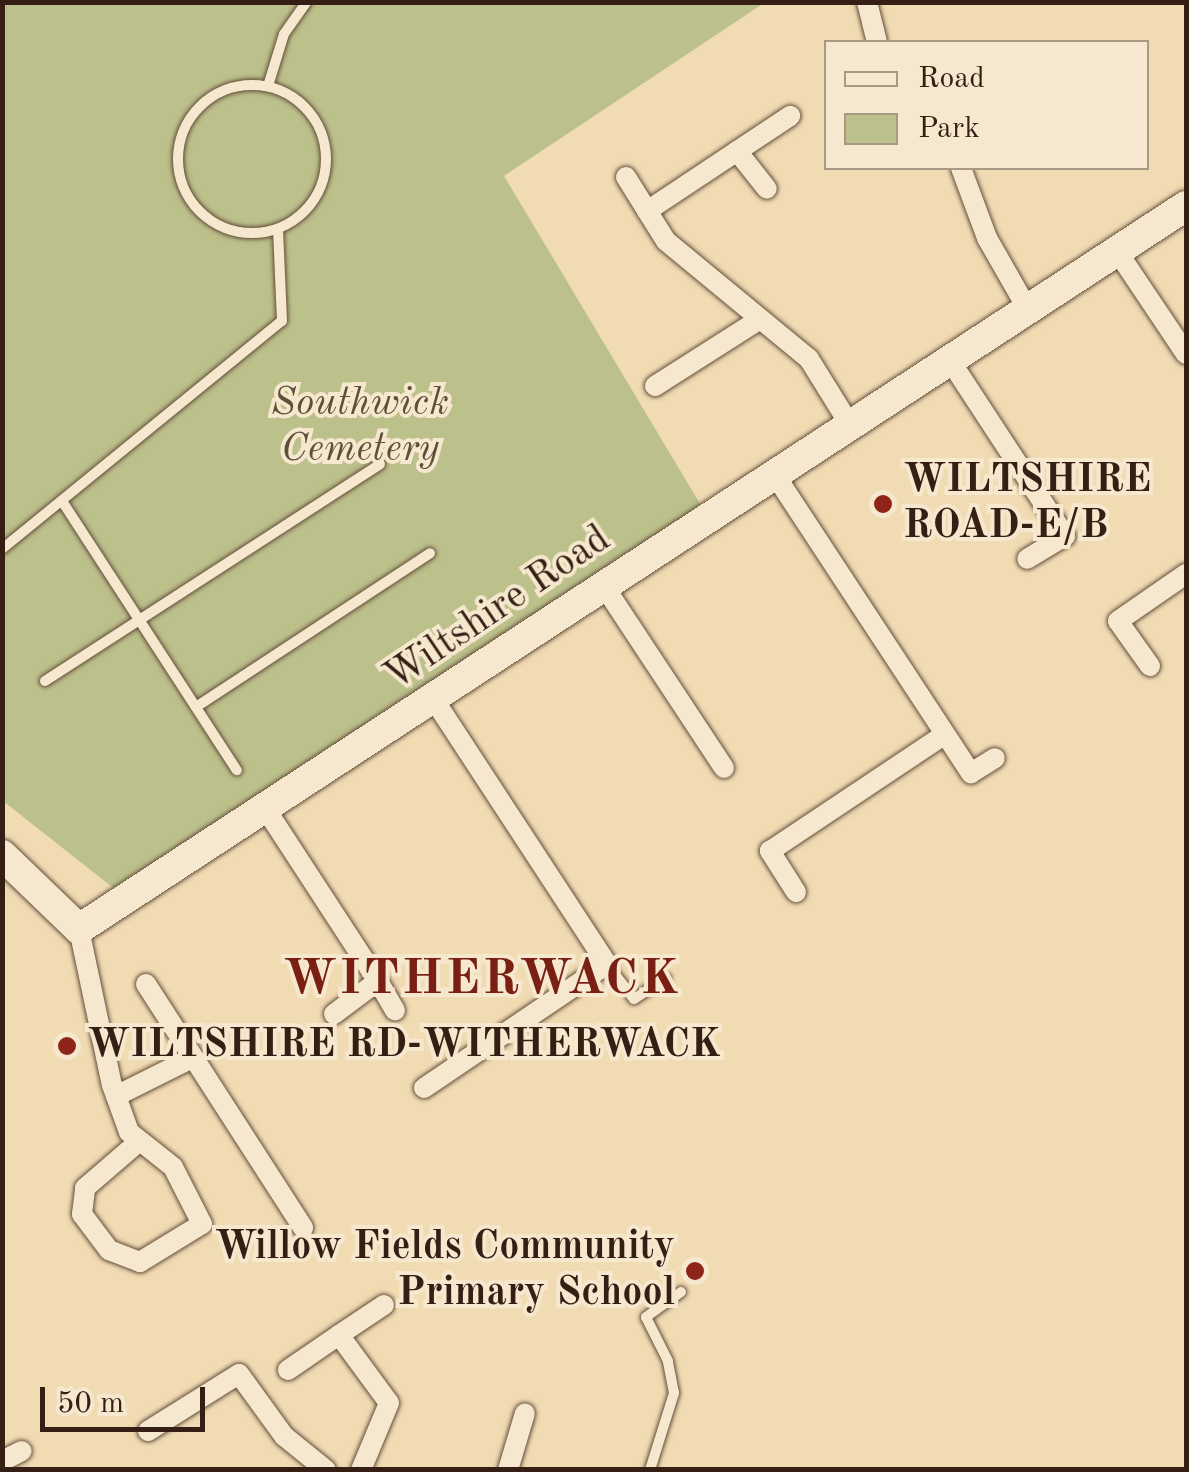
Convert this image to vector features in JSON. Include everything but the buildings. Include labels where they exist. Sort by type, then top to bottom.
[{"type":"street","points":[[867,2],[876,40]]},
{"type":"street","points":[[647,211],[790,116]]},
{"type":"street","points":[[738,151],[767,189]]},
{"type":"street","points":[[962,170],[987,238],[1028,308]]},
{"type":"street","points":[[626,176],[666,241],[757,321],[809,359],[850,425]]},
{"type":"street","name":"Wiltshire Road","points":[[80,929],[267,811],[1186,206]]},
{"type":"street","points":[[1117,251],[1186,354]]},
{"type":"street","points":[[656,386],[757,321]]},
{"type":"street","points":[[951,362],[1065,536],[1027,560]]},
{"type":"street","points":[[775,475],[971,773],[994,758]]},
{"type":"street","points":[[1150,666],[1118,621],[1186,574]]},
{"type":"street","points":[[604,586],[724,768]]},
{"type":"street","points":[[424,1088],[606,964],[434,700]]},
{"type":"street","points":[[796,892],[770,852],[944,736]]},
{"type":"street","points":[[267,811],[395,1010]]},
{"type":"street","points":[[2,855],[80,929],[116,1096],[136,1144],[173,1167],[202,1224],[140,1262],[108,1250],[82,1214],[85,1188],[136,1144]]},
{"type":"street","points":[[334,1014],[378,981]]},
{"type":"street","points":[[146,984],[303,1228]]},
{"type":"street","points":[[116,1096],[192,1058]]},
{"type":"street","points":[[288,1370],[384,1306]]},
{"type":"street","points":[[339,1335],[389,1403],[360,1470]]},
{"type":"street","points":[[148,1431],[239,1374],[284,1436],[326,1470]]},
{"type":"street","points":[[508,1470],[525,1412]]},
{"type":"street","points":[[2,1461],[22,1451]]},
{"type":"lane","points":[[268,86],[284,34],[306,2]]},
{"type":"lane","points":[[268,86],[308,110],[326,154],[314,199],[278,229],[228,230],[206,218],[189,200],[178,164],[184,128],[198,107],[219,92],[268,86]]},
{"type":"lane","points":[[2,549],[282,321],[278,229]]},
{"type":"lane","points":[[45,682],[380,464]]},
{"type":"lane","points":[[62,500],[237,770]]},
{"type":"lane","points":[[196,708],[430,553]]},
{"type":"lane","points":[[606,964],[634,1000],[666,978]]},
{"type":"lane","points":[[650,1470],[674,1393],[668,1361],[646,1318],[682,1292]]},
{"type":"green space","name":"Southwick Cemetery","points":[[2,3],[764,3],[504,176],[702,507],[116,890],[3,801]]},
{"type":"place","name":"WILTSHIRE ROAD-E/B","points":[[883,504]]},
{"type":"place","name":"WILTSHIRE RD-WITHERWACK","points":[[67,1046]]},
{"type":"place","name":"Willow Fields Community Primary School","points":[[695,1271]]},
{"type":"district","name":"WITHERWACK","points":[[482,981]]}]
